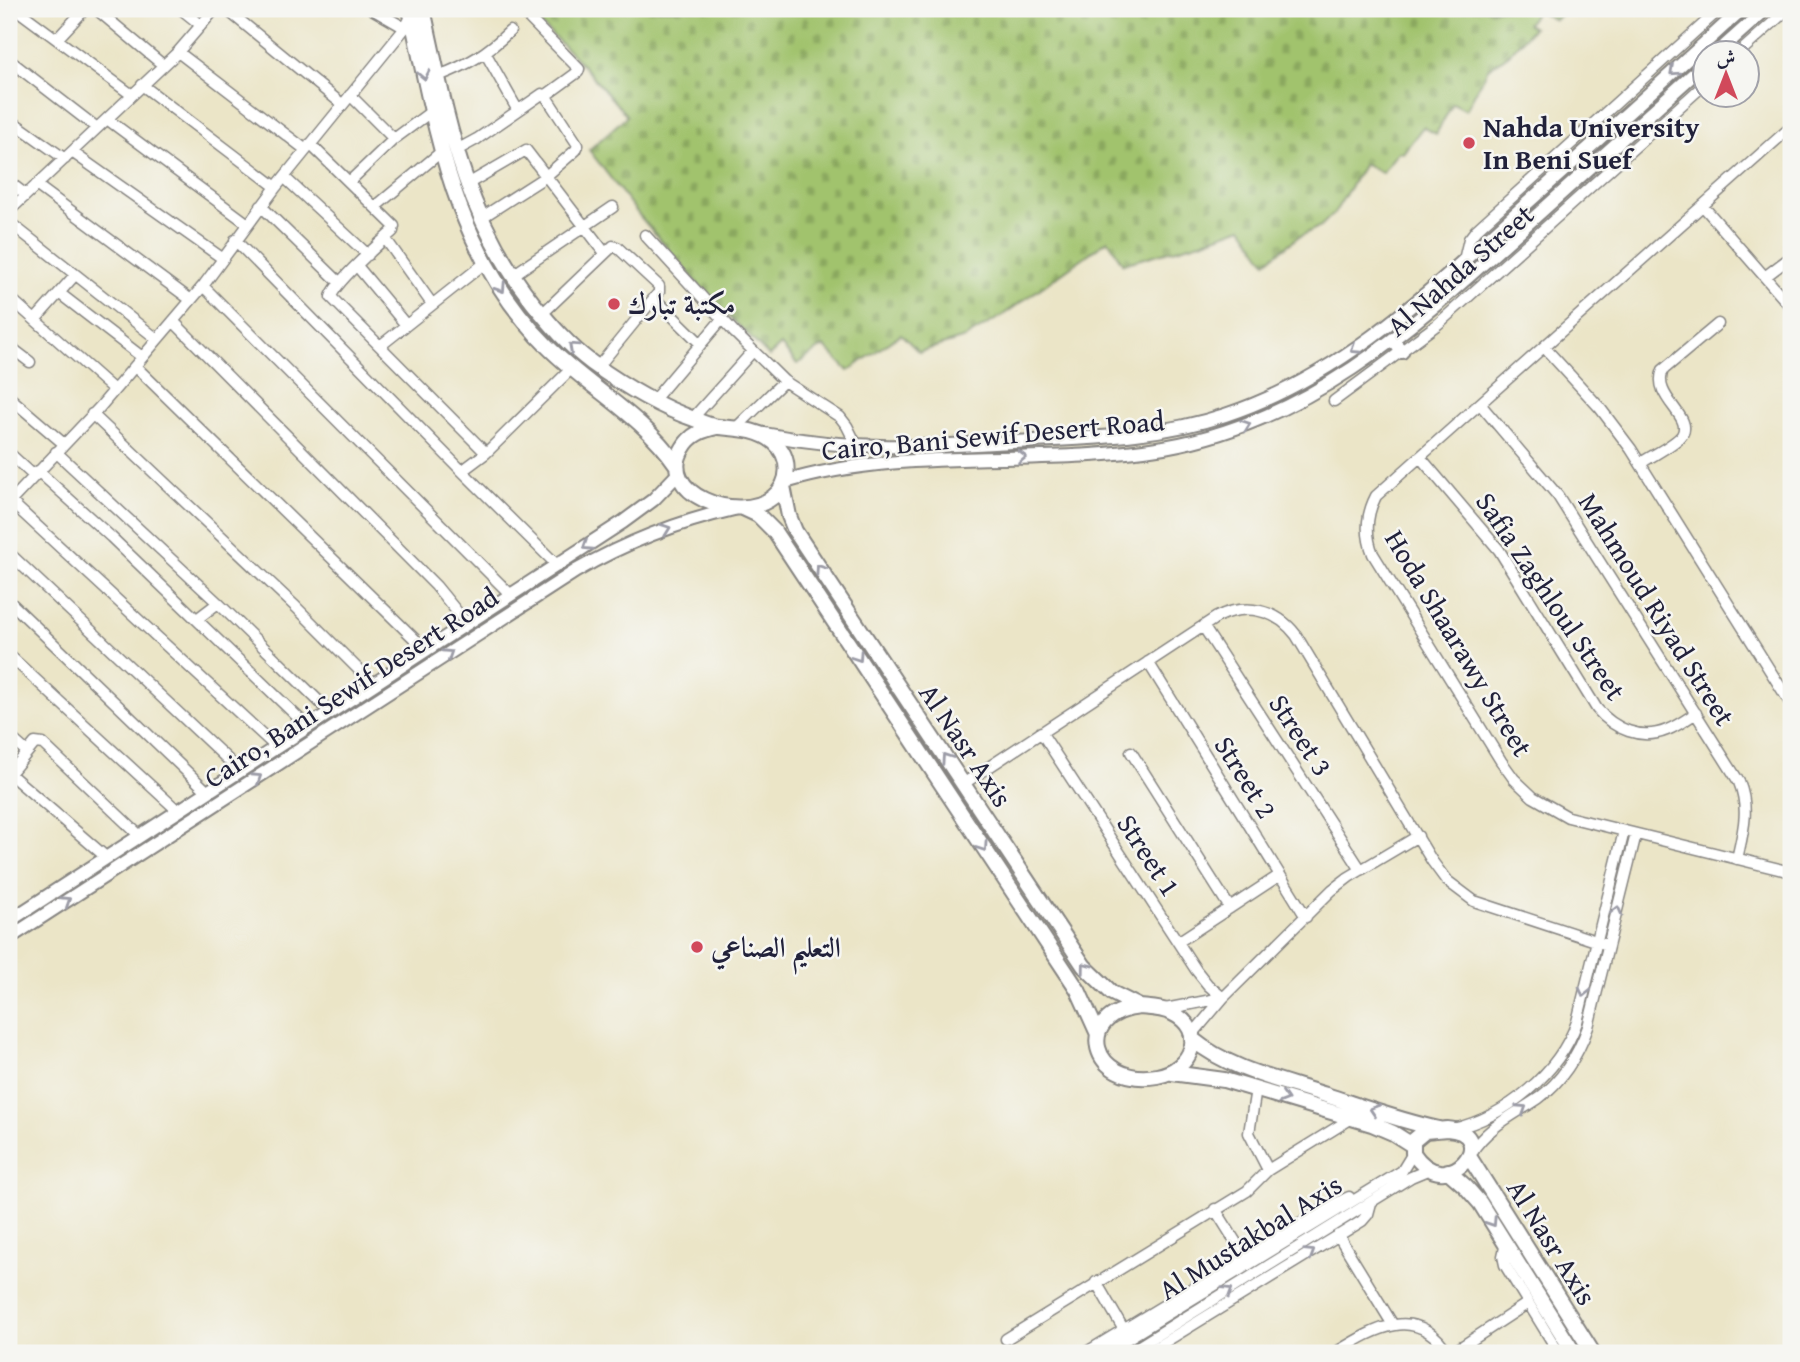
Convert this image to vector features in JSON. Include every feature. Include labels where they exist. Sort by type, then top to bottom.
[{"type":"highway","points":[[412,16],[432,111],[448,151],[481,218],[513,275],[541,313],[574,349],[633,390],[652,402],[692,419],[718,427],[754,432],[773,441],[781,451],[787,469],[784,484],[768,501],[740,508],[709,503],[686,486],[657,438],[623,408],[571,369],[523,319],[485,263],[455,198],[448,151],[438,76],[412,16]]},
{"type":"highway","points":[[623,408],[631,407],[636,401],[633,390]]},
{"type":"highway","points":[[677,469],[684,446],[693,436],[703,430],[718,427]]},
{"type":"highway","name":"Al Nasr Axis","points":[[784,484],[789,516],[795,531],[1090,974],[1112,993],[1140,1007]]},
{"type":"highway","name":"Al Nasr Axis","points":[[740,508],[758,515],[774,531],[1078,990],[1098,1034]]},
{"type":"highway","points":[[1170,1073],[1185,1062],[1191,1052],[1191,1038],[1186,1025],[1178,1016],[1162,1009],[1140,1007],[1115,1014],[1106,1020],[1098,1034],[1101,1055],[1119,1074],[1138,1077],[1170,1073],[1213,1077],[1352,1118],[1383,1128],[1412,1149],[1420,1163],[1430,1169],[1448,1171],[1462,1166],[1470,1155],[1466,1138],[1446,1129],[1408,1121],[1240,1067],[1210,1053],[1191,1038]]},
{"type":"highway","points":[[1412,1149],[1421,1133],[1446,1129]]},
{"type":"highway","name":"Al Nasr Axis","points":[[1470,1155],[1593,1353]]},
{"type":"highway","name":"Al Nasr Axis","points":[[1448,1171],[1471,1192],[1574,1353]]},
{"type":"highway","points":[[1471,1192],[1486,1182]]},
{"type":"main road","name":"Cairo, Bani Sewif Desert Road","points":[[1711,38],[1742,9]]},
{"type":"main road","points":[[1734,38],[1766,9]]},
{"type":"main road","points":[[1687,38],[1692,43]]},
{"type":"main road","name":"Cairo, Bani Sewif Desert Road","points":[[754,432],[799,440],[908,448],[1131,435],[1179,428],[1225,415],[1283,391],[1346,356],[1408,311],[1692,55]]},
{"type":"main road","name":"Cairo, Bani Sewif Desert Road","points":[[784,484],[849,467],[935,467],[1137,451],[1210,436],[1254,422],[1298,402],[1393,340],[1442,301],[1692,76]]},
{"type":"main road","points":[[1510,219],[1520,231]]},
{"type":"main road","points":[[1393,340],[1402,352]]},
{"type":"main road","name":"Cairo, Bani Sewif Desert Road","points":[[9,921],[623,522],[653,500],[677,469]]},
{"type":"main road","name":"Cairo, Bani Sewif Desert Road","points":[[9,939],[557,582],[634,541],[674,525],[740,508]]},
{"type":"main road","points":[[623,522],[634,541]]},
{"type":"main road","points":[[204,794],[211,808]]},
{"type":"street","points":[[57,39],[85,9]]},
{"type":"street","points":[[96,9],[163,65]]},
{"type":"street","points":[[181,9],[201,25]]},
{"type":"street","points":[[9,211],[178,52],[215,9]]},
{"type":"street","points":[[226,9],[342,104]]},
{"type":"street","points":[[276,747],[9,501],[114,390],[173,321],[412,16],[372,9]]},
{"type":"street","points":[[520,9],[579,69],[545,96]]},
{"type":"street","points":[[1464,260],[1469,239],[1476,229],[1720,9]]},
{"type":"street","points":[[1756,38],[1788,9]]},
{"type":"street","points":[[20,10],[132,95]]},
{"type":"street","points":[[438,76],[485,54],[510,31]]},
{"type":"street","points":[[178,52],[308,147],[394,226],[393,231],[340,283],[331,298],[486,453]]},
{"type":"street","points":[[485,54],[517,110]]},
{"type":"street","points":[[9,60],[97,128]]},
{"type":"street","points":[[142,85],[276,187]]},
{"type":"street","points":[[375,208],[448,151],[477,139],[538,94],[545,96],[578,147],[545,177],[481,218]]},
{"type":"street","points":[[350,95],[394,139]]},
{"type":"street","name":"Al Nahda Street","points":[[1334,401],[1437,324],[1692,96]]},
{"type":"street","points":[[349,182],[394,139],[432,111]]},
{"type":"street","points":[[9,118],[222,257]]},
{"type":"street","points":[[107,118],[248,223]]},
{"type":"street","name":"Hoda Shaarawy Street","points":[[1791,127],[1376,496],[1367,528],[1373,554],[1501,761],[1514,779],[1533,797],[1569,817],[1791,872]]},
{"type":"street","points":[[466,185],[526,150],[605,253]]},
{"type":"street","points":[[284,177],[368,255]]},
{"type":"street","points":[[9,182],[26,195]]},
{"type":"street","points":[[36,185],[191,299]]},
{"type":"street","points":[[261,206],[340,283]]},
{"type":"street","points":[[1703,206],[1791,307]]},
{"type":"street","points":[[513,275],[613,207]]},
{"type":"street","points":[[9,222],[157,339]]},
{"type":"street","points":[[645,235],[722,319],[784,381],[840,417],[857,446]]},
{"type":"street","points":[[385,238],[432,304]]},
{"type":"street","points":[[236,240],[557,565]]},
{"type":"street","points":[[541,313],[613,246],[617,247],[660,288],[598,367]]},
{"type":"street","points":[[1766,276],[1791,257]]},
{"type":"street","points":[[380,346],[485,263]]},
{"type":"street","points":[[358,266],[406,325]]},
{"type":"street","points":[[35,320],[75,275]]},
{"type":"street","points":[[202,286],[511,595]]},
{"type":"street","points":[[59,293],[142,357]]},
{"type":"street","points":[[9,297],[114,390]]},
{"type":"street","points":[[654,298],[701,344]]},
{"type":"street","points":[[652,402],[722,319]]},
{"type":"street","points":[[173,321],[436,586],[467,624]]},
{"type":"street","points":[[1640,463],[1679,438],[1684,431],[1683,422],[1661,388],[1662,370],[1718,324]]},
{"type":"street","points":[[9,346],[30,362]]},
{"type":"street","points":[[1544,348],[1606,415],[1640,463],[1791,704]]},
{"type":"street","points":[[692,419],[753,351]]},
{"type":"street","points":[[135,366],[426,650]]},
{"type":"street","points":[[462,471],[486,453],[571,369]]},
{"type":"street","points":[[736,428],[784,381]]},
{"type":"street","points":[[9,397],[64,444]]},
{"type":"street","name":"Mahmoud Riyad Street","points":[[1480,404],[1558,496],[1742,790],[1746,820],[1737,859]]},
{"type":"street","points":[[92,414],[258,570],[373,684]]},
{"type":"street","points":[[56,452],[330,712]]},
{"type":"street","points":[[9,453],[36,474],[197,620],[308,727]]},
{"type":"street","name":"Safia Zaghloul Street","points":[[1420,457],[1499,550],[1590,698],[1607,719],[1625,730],[1651,734],[1669,730],[1696,713]]},
{"type":"street","points":[[9,553],[240,771]]},
{"type":"street","points":[[9,601],[204,794]]},
{"type":"street","points":[[197,620],[218,603]]},
{"type":"street","points":[[963,784],[1224,613],[1248,609],[1272,615],[1291,629],[1446,880],[1474,901],[1608,945]]},
{"type":"street","name":"Street 3","points":[[1203,626],[1361,870]]},
{"type":"street","points":[[9,655],[178,811]]},
{"type":"street","name":"Street 2","points":[[1148,662],[1306,916]]},
{"type":"street","name":"Street 1","points":[[1041,733],[1202,978],[1223,998]]},
{"type":"street","points":[[9,736],[27,752]]},
{"type":"street","points":[[107,858],[12,777],[11,772],[35,743],[43,744],[140,836]]},
{"type":"street","points":[[1131,752],[1230,908]]},
{"type":"street","points":[[1446,1129],[1474,1123],[1493,1114],[1533,1086],[1559,1059],[1577,1022],[1624,831]]},
{"type":"street","points":[[1470,1155],[1489,1130],[1540,1097],[1569,1067],[1584,1037],[1636,834]]},
{"type":"street","points":[[1191,1038],[1223,998],[1332,890],[1418,836]]},
{"type":"street","points":[[1178,942],[1280,875]]},
{"type":"street","points":[[1162,1009],[1223,998]]},
{"type":"street","points":[[1256,1089],[1249,1133],[1268,1170]]},
{"type":"street","points":[[1006,1339],[1247,1191],[1268,1170],[1352,1118]]},
{"type":"street","name":"Al Mustakbal Axis","points":[[1104,1353],[1259,1253],[1402,1171],[1412,1149]]},
{"type":"street","name":"Al Mustakbal Axis","points":[[1128,1353],[1411,1177],[1430,1169]]},
{"type":"street","points":[[1147,1353],[1364,1219],[1371,1203]]},
{"type":"street","points":[[1215,1209],[1245,1257]]},
{"type":"street","points":[[1338,1236],[1393,1325]]},
{"type":"street","points":[[1506,1243],[1504,1263],[1559,1353]]},
{"type":"street","points":[[1086,1353],[1245,1257],[1259,1253]]},
{"type":"street","points":[[1096,1282],[1124,1330]]},
{"type":"street","points":[[1335,1353],[1372,1331],[1393,1325],[1408,1325],[1428,1332],[1450,1353],[1528,1303]]},
{"type":"green space","points":[[525,9],[1566,9],[1555,20],[1537,11],[1527,24],[1533,28],[1509,54],[1488,69],[1466,110],[1453,103],[1436,134],[1423,127],[1403,153],[1398,152],[1382,173],[1364,164],[1335,212],[1321,226],[1298,237],[1266,262],[1242,227],[1201,242],[1123,264],[1108,240],[1003,315],[965,338],[919,352],[901,334],[848,371],[824,346],[797,364],[781,345],[769,356],[703,290],[639,215],[589,150],[627,116],[575,57]]},
{"type":"place","name":"Nahda University In Beni Suef","points":[[1469,143]]},
{"type":"place","name":"مكتبة تبارك","points":[[614,304]]},
{"type":"place","name":"التعليم الصناعي","points":[[697,947]]}]
